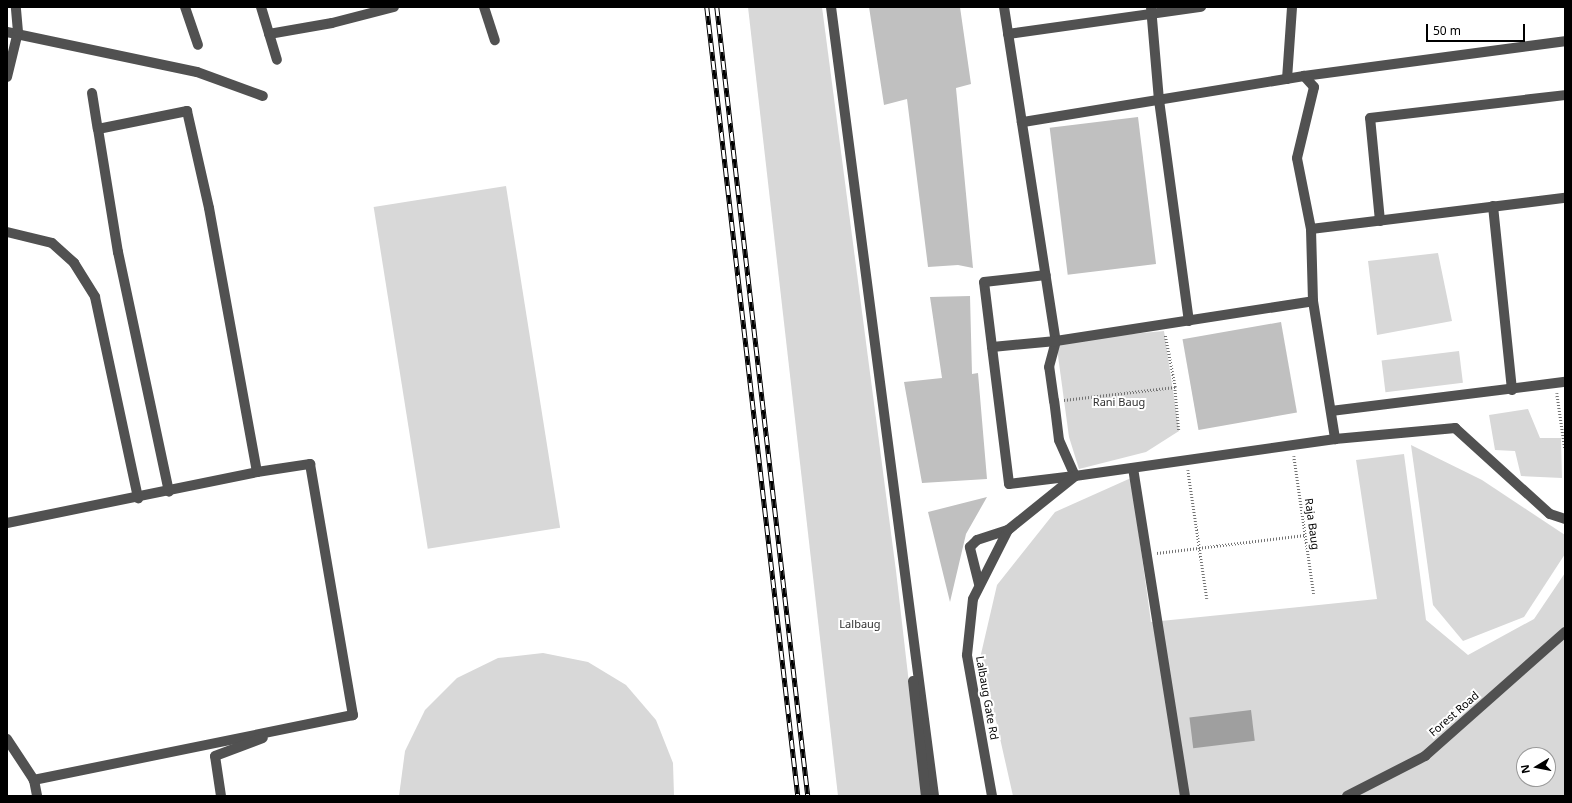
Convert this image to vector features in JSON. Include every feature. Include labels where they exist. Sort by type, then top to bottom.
[{"type":"street","points":[[7,73],[18,32],[16,7]]},
{"type":"street","points":[[185,7],[198,45]]},
{"type":"street","points":[[261,7],[278,60]]},
{"type":"street","points":[[269,34],[394,7]]},
{"type":"street","points":[[484,7],[495,40]]},
{"type":"street","points":[[831,7],[934,796]]},
{"type":"street","points":[[1004,7],[1056,341],[1049,367],[1059,440],[1076,476]]},
{"type":"street","points":[[1008,34],[1151,11],[1202,7]]},
{"type":"street","points":[[1287,79],[1295,7]]},
{"type":"street","points":[[1151,11],[1159,100],[1189,321]]},
{"type":"street","points":[[7,32],[18,32],[197,72],[263,96]]},
{"type":"street","points":[[1022,122],[1304,76],[1565,41]]},
{"type":"street","points":[[1304,76],[1314,88],[1297,158],[1311,229],[1313,301],[1335,439]]},
{"type":"street","points":[[92,93],[118,252],[169,492]]},
{"type":"street","points":[[1380,220],[1370,118],[1565,95]]},
{"type":"street","points":[[98,128],[187,111],[209,208],[257,472]]},
{"type":"street","points":[[1311,229],[1565,198]]},
{"type":"street","points":[[1493,206],[1512,390]]},
{"type":"street","points":[[7,232],[52,243],[74,263],[95,297],[138,498]]},
{"type":"street","points":[[1046,274],[984,282],[1009,484],[1076,476],[1335,439],[1455,428],[1550,514],[1565,519]]},
{"type":"street","points":[[992,347],[1056,341],[1313,301]]},
{"type":"street","points":[[1330,411],[1561,383]]},
{"type":"street","points":[[7,523],[169,492],[257,472],[310,464],[353,715],[34,780]]},
{"type":"street","points":[[1133,468],[1186,796]]},
{"type":"street","name":"Lalbaug Gate Rd","points":[[992,796],[966,655],[973,599],[1008,530],[1076,476]]},
{"type":"street","points":[[894,484],[892,506],[926,796]]},
{"type":"street","points":[[980,584],[970,547],[977,540],[1008,530]]},
{"type":"street","name":"Forest Road","points":[[1347,796],[1425,756],[1565,632]]},
{"type":"street","points":[[221,796],[215,756],[297,726]]},
{"type":"street","points":[[7,740],[34,780],[37,796]]},
{"type":"path","points":[[1163,325],[1175,387],[1179,431]]},
{"type":"path","points":[[1561,383],[1565,449]]},
{"type":"path","points":[[1054,401],[1175,387]]},
{"type":"path","name":"Raja Baug","points":[[1294,456],[1314,594]]},
{"type":"path","points":[[1188,467],[1207,599]]},
{"type":"path","points":[[1146,555],[1305,536]]},
{"type":"green space","name":"Lalbaug","points":[[748,7],[822,7],[896,571],[922,796],[838,796]]},
{"type":"green space","points":[[506,186],[560,528],[428,549],[374,207]]},
{"type":"green space","points":[[1438,253],[1452,321],[1377,335],[1368,261]]},
{"type":"green space","name":"Rani Baug","points":[[1164,331],[1179,431],[1146,452],[1079,469],[1069,437],[1056,341]]},
{"type":"green space","points":[[1459,351],[1463,383],[1385,392],[1382,361]]},
{"type":"green space","points":[[1528,409],[1540,438],[1561,438],[1562,478],[1521,476],[1515,451],[1495,450],[1489,415]]},
{"type":"green space","points":[[1411,445],[1482,480],[1565,535],[1565,554],[1524,617],[1463,641],[1433,605]]},
{"type":"green space","points":[[1404,454],[1426,620],[1468,655],[1534,619],[1565,573],[1565,796],[1013,796],[981,654],[997,585],[1055,512],[1131,478],[1151,622],[1377,599],[1356,460]]},
{"type":"green space","points":[[543,653],[588,662],[626,685],[656,720],[673,763],[674,796],[399,796],[405,751],[425,710],[457,678],[498,658]]},
{"type":"shaded area","points":[[1251,710],[1255,741],[1193,748],[1189,718]]},
{"type":"building","points":[[869,7],[960,7],[971,84],[956,88],[973,268],[958,265],[928,267],[907,99],[884,105]]},
{"type":"building","points":[[1138,117],[1156,264],[1068,275],[1050,128]]},
{"type":"building","points":[[970,296],[972,374],[978,373],[987,479],[922,483],[904,382],[942,378],[930,297]]},
{"type":"building","points":[[1281,322],[1297,413],[1198,430],[1183,339]]},
{"type":"building","points":[[987,497],[966,534],[950,602],[928,512]]},
{"type":"railway","points":[[707,7],[798,796]]},
{"type":"railway","points":[[717,7],[808,796]]}]
